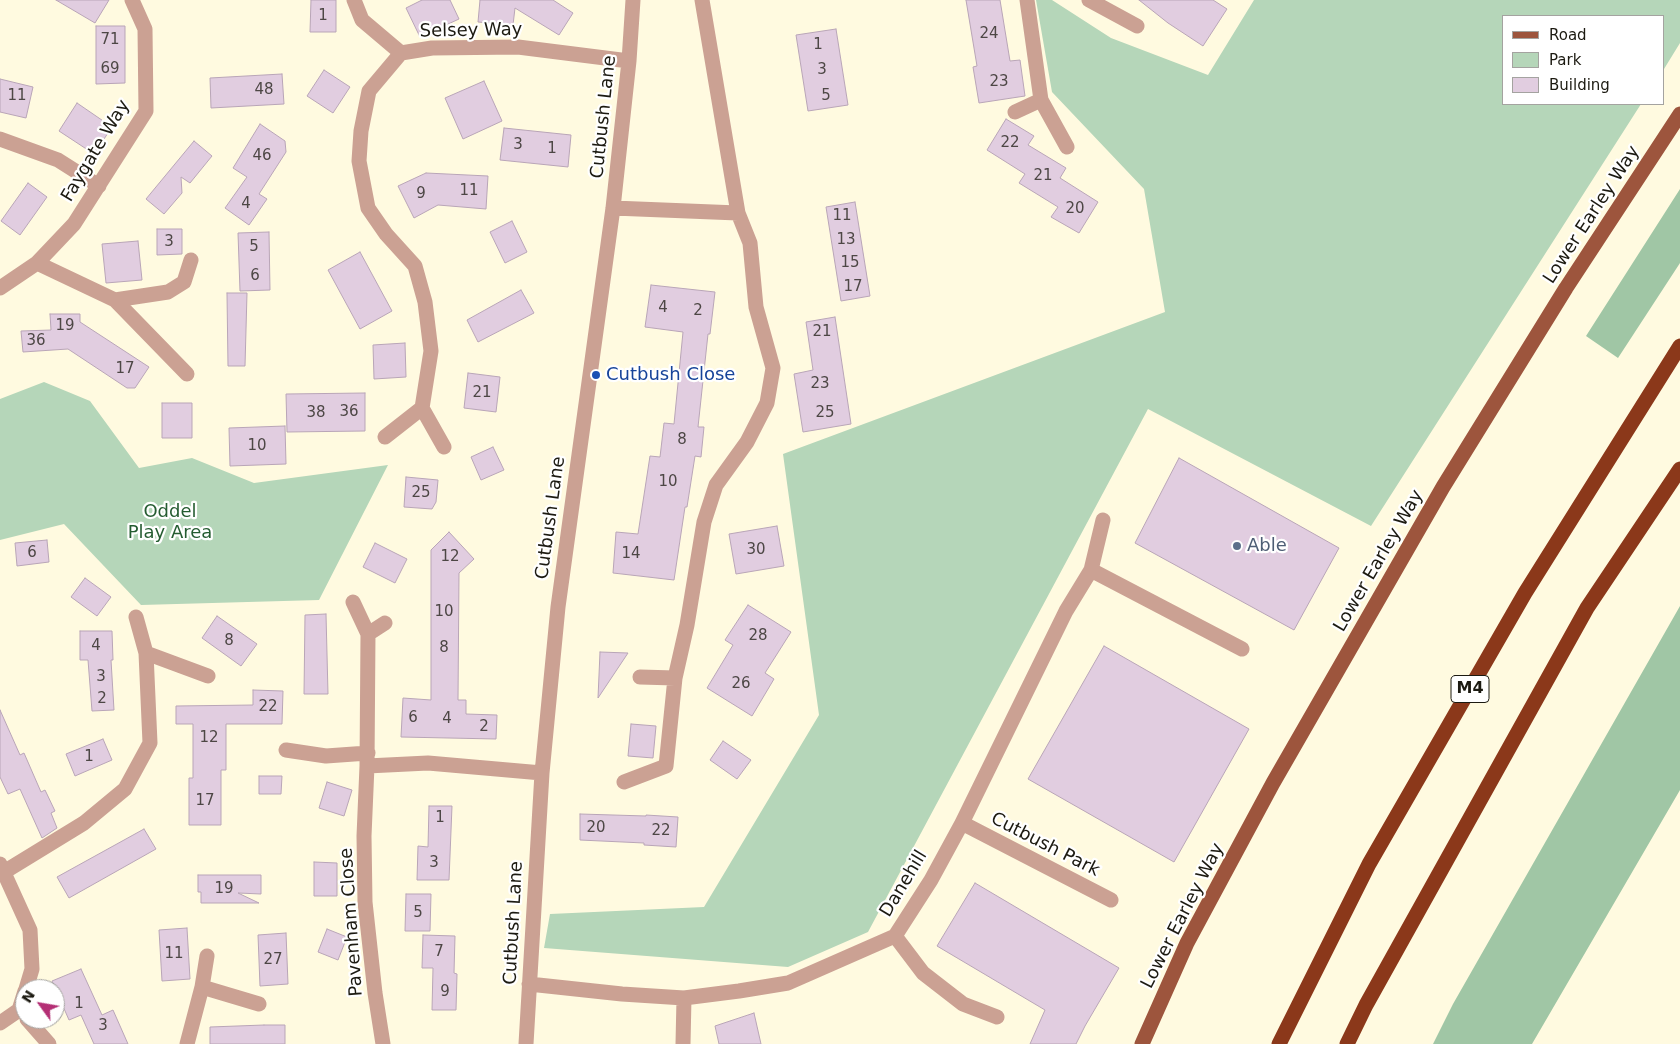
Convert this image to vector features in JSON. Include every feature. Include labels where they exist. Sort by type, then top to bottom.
[{"type":"highway","name":"M4","points":[[1279,1044],[1379,847],[1525,593],[1680,346]]},
{"type":"highway","points":[[1347,1044],[1366,1004],[1587,608],[1680,470]]},
{"type":"main road","name":"Lower Earley Way","points":[[1142,1044],[1187,943],[1273,782],[1443,487],[1566,288],[1680,114]]},
{"type":"street","name":"Faygate Way","points":[[0,288],[37,263],[74,224],[146,111],[145,29],[132,0]]},
{"type":"street","points":[[354,0],[362,20],[401,54]]},
{"type":"street","name":"Cutbush Lane","points":[[526,1044],[542,773],[558,607],[613,208],[629,61],[633,0]]},
{"type":"street","points":[[624,782],[666,766],[675,678],[687,625],[704,522],[716,485],[747,442],[767,403],[773,368],[756,307],[750,243],[738,213],[702,0]]},
{"type":"street","points":[[1027,0],[1041,100],[1067,147]]},
{"type":"street","points":[[1089,0],[1138,26]]},
{"type":"street","name":"Selsey Way","points":[[422,408],[431,351],[425,302],[415,266],[386,234],[368,208],[359,161],[361,131],[369,91],[401,54],[432,48],[518,47],[629,61]]},
{"type":"street","points":[[1015,112],[1041,100]]},
{"type":"street","points":[[0,139],[58,160],[98,186]]},
{"type":"street","points":[[613,208],[738,213]]},
{"type":"street","points":[[115,300],[168,292],[184,282],[191,260]]},
{"type":"street","points":[[37,263],[115,300],[187,374]]},
{"type":"street","points":[[385,437],[422,408],[444,447]]},
{"type":"street","name":"Danehill","points":[[529,984],[622,994],[684,998],[739,992],[788,983],[858,954],[895,936],[931,880],[962,823],[1066,611],[1091,570],[1103,520]]},
{"type":"street","points":[[1091,570],[1242,649]]},
{"type":"street","name":"Pavenham Close","points":[[353,602],[368,634],[368,759],[364,836],[365,902],[375,993],[383,1044]]},
{"type":"street","points":[[29,979],[32,970],[30,930],[2,868],[84,823],[124,789],[150,743],[146,654],[136,616]]},
{"type":"street","points":[[368,634],[386,623]]},
{"type":"street","points":[[146,654],[208,676]]},
{"type":"street","points":[[640,677],[675,678]]},
{"type":"street","points":[[286,750],[326,756],[542,773]]},
{"type":"street","name":"Cutbush Park","points":[[962,823],[1111,900]]},
{"type":"street","points":[[895,936],[923,973],[963,1004],[997,1017]]},
{"type":"street","points":[[187,1044],[202,987],[207,956]]},
{"type":"street","points":[[202,987],[259,1004]]},
{"type":"street","points":[[683,1044],[684,998]]},
{"type":"street","points":[[0,1023],[15,1018]]},
{"type":"street","points":[[36,1029],[49,1044]]},
{"type":"green space","points":[[1036,0],[1052,0],[1111,38],[1208,75],[1254,0],[1680,0],[1680,43],[1665,67],[1665,15],[1502,15],[1502,105],[1640,105],[1371,526],[1148,409],[868,932],[788,967],[544,948],[550,914],[704,907],[819,715],[783,454],[1165,312],[1144,189],[1052,92]]},
{"type":"green space","points":[[1680,189],[1680,263],[1618,358],[1586,336]]},
{"type":"green space","name":"Oddel Play Area","points":[[44,382],[90,401],[139,468],[192,458],[254,483],[388,465],[319,600],[141,605],[64,524],[0,540],[0,399]]},
{"type":"green space","points":[[1680,606],[1680,790],[1532,1044],[1433,1044],[1453,1004]]},
{"type":"building","points":[[56,0],[109,0],[95,23]]},
{"type":"building","points":[[311,0],[336,0],[336,32],[310,32]]},
{"type":"building","points":[[422,0],[450,0],[459,19],[420,37],[406,8]]},
{"type":"building","points":[[480,0],[553,0],[573,13],[559,35],[515,8],[513,25],[478,22]]},
{"type":"building","points":[[966,0],[1000,0],[1010,61],[1020,60],[1025,96],[979,103],[973,67],[977,66]]},
{"type":"building","points":[[1139,0],[1213,0],[1227,9],[1203,46],[1168,23]]},
{"type":"building","points":[[96,26],[125,26],[125,83],[96,84]]},
{"type":"building","points":[[836,29],[848,105],[808,111],[796,35]]},
{"type":"building","points":[[324,70],[350,87],[333,113],[307,96]]},
{"type":"building","points":[[282,74],[284,104],[211,108],[210,78]]},
{"type":"building","points":[[0,79],[33,87],[26,118],[0,112]]},
{"type":"building","points":[[484,81],[502,121],[463,139],[445,98]]},
{"type":"building","points":[[77,103],[112,127],[94,154],[59,131]]},
{"type":"building","points":[[1006,119],[1034,136],[1028,145],[1066,168],[1060,178],[1098,202],[1079,233],[1051,217],[1058,207],[1019,183],[1025,174],[987,150]]},
{"type":"building","points":[[260,124],[285,141],[286,152],[259,194],[267,199],[249,225],[225,208],[247,177],[233,168]]},
{"type":"building","points":[[504,128],[571,135],[568,167],[500,160]]},
{"type":"building","points":[[194,141],[212,156],[190,183],[181,177],[182,193],[164,214],[146,199]]},
{"type":"building","points":[[426,173],[488,176],[486,209],[438,205],[414,218],[398,186]]},
{"type":"building","points":[[28,183],[47,197],[20,235],[1,221]]},
{"type":"building","points":[[855,202],[870,296],[841,301],[826,207]]},
{"type":"building","points":[[512,221],[527,252],[505,263],[490,232]]},
{"type":"building","points":[[157,229],[182,229],[182,254],[157,255]]},
{"type":"building","points":[[269,232],[270,290],[240,291],[238,233]]},
{"type":"building","points":[[138,241],[142,280],[106,283],[102,244]]},
{"type":"building","points":[[360,252],[392,311],[360,329],[328,270]]},
{"type":"building","points":[[651,285],[715,292],[710,334],[708,334],[698,427],[704,427],[701,457],[695,456],[674,580],[613,573],[616,532],[638,534],[650,456],[660,457],[664,423],[674,424],[683,332],[645,327]]},
{"type":"building","points":[[521,290],[534,313],[478,342],[467,320]]},
{"type":"building","points":[[227,293],[247,293],[245,366],[228,366]]},
{"type":"building","points":[[50,314],[80,314],[80,322],[149,367],[135,388],[127,388],[68,349],[23,352],[21,331],[51,330]]},
{"type":"building","points":[[835,317],[851,424],[803,432],[794,374],[813,370],[806,322]]},
{"type":"building","points":[[405,343],[406,377],[374,379],[373,345]]},
{"type":"building","points":[[468,373],[500,377],[496,412],[464,408]]},
{"type":"building","points":[[365,393],[365,431],[287,432],[286,394]]},
{"type":"building","points":[[162,403],[192,403],[192,438],[162,438]]},
{"type":"building","points":[[285,426],[286,464],[230,466],[229,428]]},
{"type":"building","points":[[493,447],[504,470],[481,480],[471,457]]},
{"type":"building","name":"Able","points":[[1179,458],[1339,548],[1294,630],[1135,543]]},
{"type":"building","points":[[406,477],[438,480],[436,502],[432,509],[404,507]]},
{"type":"building","points":[[777,526],[784,566],[736,574],[729,534]]},
{"type":"building","points":[[449,532],[474,559],[459,573],[458,700],[466,700],[466,714],[497,715],[496,739],[401,737],[403,698],[431,700],[431,550]]},
{"type":"building","points":[[47,540],[49,562],[17,566],[15,543]]},
{"type":"building","points":[[375,543],[407,559],[395,583],[363,567]]},
{"type":"building","points":[[85,578],[111,597],[97,616],[71,597]]},
{"type":"building","points":[[748,605],[791,632],[765,673],[774,679],[752,716],[707,688],[733,645],[725,640]]},
{"type":"building","points":[[326,614],[328,694],[304,694],[305,615]]},
{"type":"building","points":[[217,616],[257,644],[241,666],[202,638]]},
{"type":"building","points":[[80,631],[112,631],[113,660],[111,660],[114,710],[92,711],[88,660],[80,660]]},
{"type":"building","points":[[1104,646],[1249,729],[1174,862],[1028,779]]},
{"type":"building","points":[[600,652],[628,653],[598,698]]},
{"type":"building","points":[[253,690],[283,691],[282,724],[226,724],[226,770],[221,770],[221,825],[189,825],[189,778],[193,778],[193,724],[176,724],[176,706],[253,705]]},
{"type":"building","points":[[0,710],[20,755],[24,753],[41,792],[45,790],[55,811],[51,813],[57,828],[42,838],[20,789],[8,794],[0,777]]},
{"type":"building","points":[[631,724],[656,726],[653,758],[628,756]]},
{"type":"building","points":[[103,739],[112,760],[75,776],[66,754]]},
{"type":"building","points":[[723,741],[751,760],[737,779],[710,760]]},
{"type":"building","points":[[259,776],[282,776],[281,794],[259,794]]},
{"type":"building","points":[[327,782],[352,790],[344,816],[319,808]]},
{"type":"building","points":[[429,806],[452,806],[449,880],[417,880],[418,846],[428,847]]},
{"type":"building","points":[[580,814],[678,817],[676,847],[644,845],[644,843],[580,840]]},
{"type":"building","points":[[144,829],[156,849],[69,898],[57,877]]},
{"type":"building","points":[[314,862],[337,863],[337,896],[314,896]]},
{"type":"building","points":[[198,875],[261,875],[261,894],[238,893],[259,903],[201,903],[201,892],[198,892]]},
{"type":"building","points":[[975,883],[1119,968],[1076,1044],[1030,1044],[1045,1010],[937,946]]},
{"type":"building","points":[[406,894],[431,894],[430,931],[405,931]]},
{"type":"building","points":[[187,928],[190,979],[162,981],[159,930]]},
{"type":"building","points":[[327,929],[347,937],[338,960],[318,952]]},
{"type":"building","points":[[286,933],[288,984],[260,986],[258,935]]},
{"type":"building","points":[[423,935],[455,936],[456,1010],[432,1010],[433,968],[422,968]]},
{"type":"building","points":[[81,969],[102,1015],[113,1010],[128,1044],[94,1044],[81,1015],[69,1020],[65,1011],[65,979],[57,979]]},
{"type":"building","points":[[754,1013],[761,1044],[719,1044],[715,1026]]},
{"type":"building","points":[[285,1025],[285,1044],[210,1044],[210,1027]]},
{"type":"place","name":"Cutbush Close","points":[[596,375]]},
{"type":"place","name":"Able","points":[[1237,546]]}]
